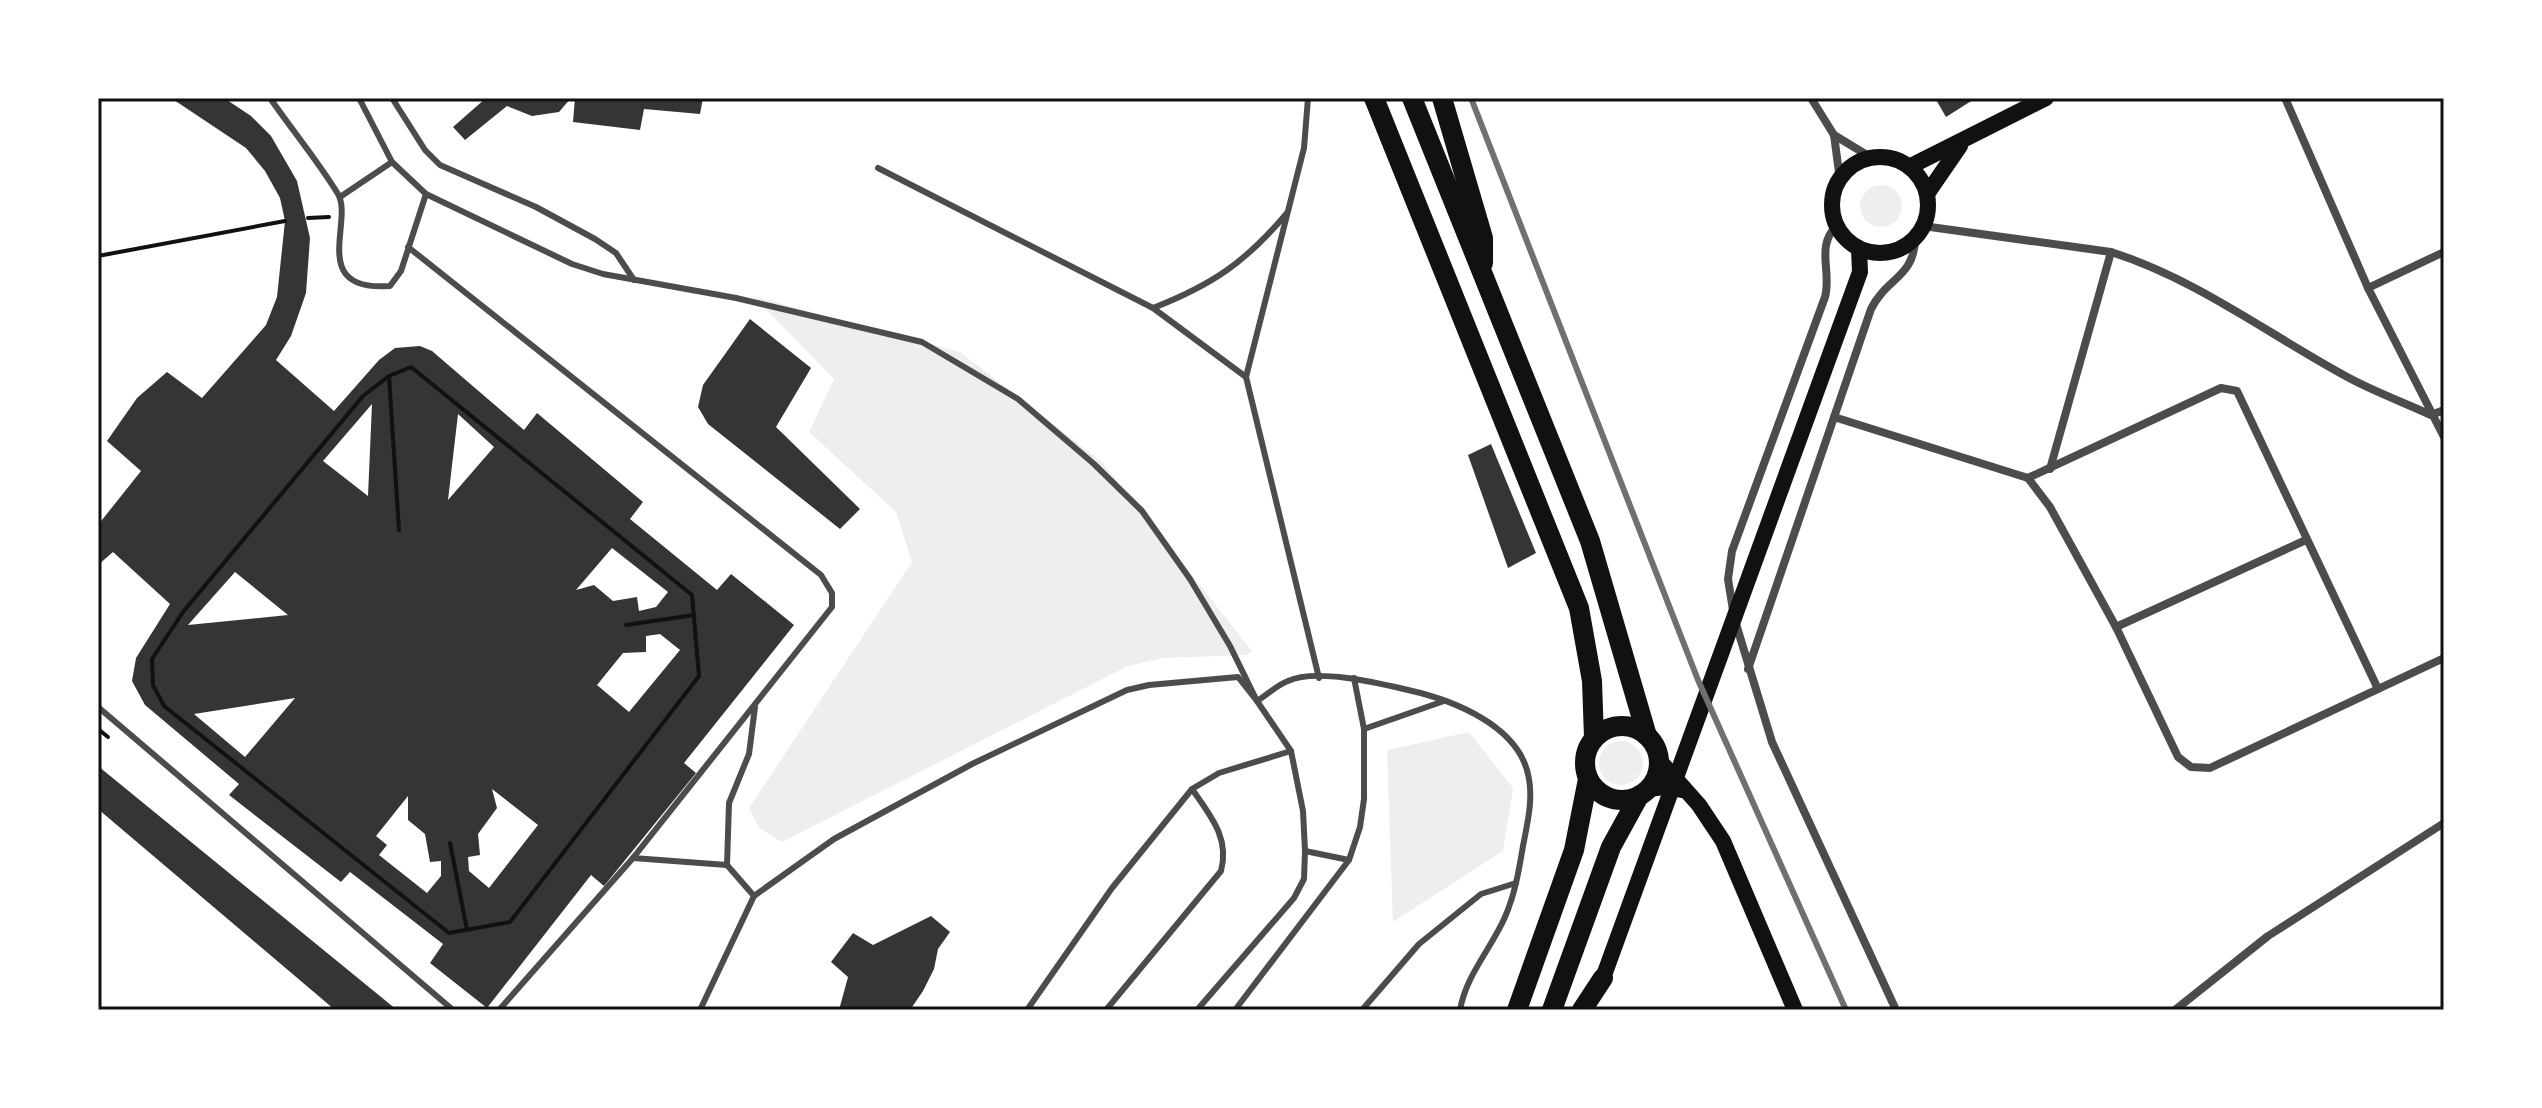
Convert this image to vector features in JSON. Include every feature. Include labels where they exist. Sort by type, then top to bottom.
[{"type":"main road","points":[[1374,98],[1579,608],[1592,681],[1594,738],[1585,758],[1588,779],[1574,850],[1517,1010]]},
{"type":"main road","points":[[1412,98],[1590,541],[1609,593],[1647,736],[1659,760],[1699,805],[1723,841],[1795,1010]]},
{"type":"main road","points":[[1442,98],[1483,238],[1483,275]]},
{"type":"main road","points":[[1909,167],[2046,98]]},
{"type":"main road","points":[[1927,194],[1966,139]]},
{"type":"main road","points":[[1872,158],[1887,158],[1909,167],[1927,194],[1928,208],[1919,232],[1900,249],[1877,253],[1859,249],[1837,225],[1833,202],[1840,180],[1854,165],[1872,158]]},
{"type":"main road","points":[[1859,249],[1860,272]]},
{"type":"main road","points":[[1594,1010],[1849,300],[1860,272],[1877,253]]},
{"type":"main road","points":[[1594,738],[1615,726],[1626,726],[1647,736]]},
{"type":"main road","points":[[1552,1010],[1611,847],[1654,781],[1659,760]]},
{"type":"main road","points":[[1588,779],[1605,796],[1616,800],[1665,787],[1684,790]]},
{"type":"main road","points":[[1582,1010],[1606,972]]},
{"type":"street","points":[[1811,98],[1834,135],[1840,180]]},
{"type":"street","points":[[2285,98],[2368,288],[2444,437]]},
{"type":"street","points":[[1834,135],[1872,158]]},
{"type":"street","points":[[1837,225],[1825,244],[1828,278],[1825,297],[1729,562],[1728,590],[1748,669],[1772,742],[1896,1010]]},
{"type":"street","points":[[1748,669],[1874,303],[1911,263],[1919,232],[2111,252],[2196,288],[2354,381],[2431,415],[2444,410]]},
{"type":"street","points":[[2050,469],[2111,252]]},
{"type":"street","points":[[2368,288],[2444,252]]},
{"type":"street","points":[[2028,478],[2213,391],[2230,387],[2242,398],[2378,689]]},
{"type":"street","points":[[1834,417],[2028,478],[2050,507],[2116,627],[2178,757],[2191,767],[2210,768],[2444,658]]},
{"type":"street","points":[[2116,627],[2306,540]]},
{"type":"street","points":[[2175,1010],[2268,936],[2444,823]]},
{"type":"lane","points":[[270,98],[340,197],[338,252],[343,268],[354,279],[375,287],[390,286],[401,271],[426,194]]},
{"type":"lane","points":[[359,98],[392,162],[426,194],[572,264],[634,280],[736,298],[922,342],[1018,399],[1142,511],[1190,579],[1230,646],[1257,701]]},
{"type":"lane","points":[[392,98],[425,150],[440,165],[536,207],[595,239],[616,253],[634,280]]},
{"type":"lane","points":[[1308,98],[1304,148],[1246,377],[1319,678]]},
{"type":"lane","points":[[340,197],[392,162]]},
{"type":"lane","points":[[878,168],[1153,308],[1246,377]]},
{"type":"lane","points":[[1153,308],[1204,288],[1256,250],[1289,211]]},
{"type":"lane","points":[[408,247],[821,575],[832,593],[832,607],[633,858],[499,1010]]},
{"type":"lane","points":[[700,1010],[754,896],[834,839],[972,764],[1127,690],[1149,685],[1238,677],[1291,751],[1303,811],[1304,879],[1294,898],[1197,1010]]},
{"type":"lane","points":[[1257,701],[1289,680],[1354,678],[1473,711],[1497,729],[1518,752],[1529,778],[1529,818],[1516,883],[1505,917],[1476,968],[1460,1010]]},
{"type":"lane","points":[[1235,1010],[1349,860],[1364,799],[1364,729],[1354,678]]},
{"type":"lane","points":[[1364,729],[1444,701]]},
{"type":"lane","points":[[754,896],[727,865],[729,803],[749,754],[755,703]]},
{"type":"lane","points":[[98,707],[453,1010]]},
{"type":"lane","points":[[1027,1010],[1112,888],[1192,789],[1219,773],[1291,751]]},
{"type":"lane","points":[[1106,1010],[1221,871],[1226,854],[1224,839],[1192,789]]},
{"type":"lane","points":[[1305,851],[1349,860]]},
{"type":"lane","points":[[633,858],[727,865]]},
{"type":"lane","points":[[1362,1010],[1419,944],[1481,894],[1516,883]]},
{"type":"path","points":[[308,218],[339,219]]},
{"type":"path","points":[[98,256],[285,221]]},
{"type":"path","points":[[411,367],[430,379],[692,595],[694,615],[699,676],[510,922],[449,933],[164,706],[153,685],[152,659],[183,612],[363,396],[389,376],[411,367]]},
{"type":"path","points":[[389,376],[399,530]]},
{"type":"path","points":[[626,625],[694,615]]},
{"type":"path","points":[[450,843],[467,930]]},
{"type":"shaded area","points":[[1881,185],[1896,191],[1902,206],[1896,221],[1881,227],[1866,221],[1860,206],[1866,191]]},
{"type":"shaded area","points":[[753,296],[960,352],[1102,462],[1252,651],[1246,655],[1163,658],[1128,666],[782,842],[759,828],[749,808],[912,562],[896,512],[809,432],[834,379]]},
{"type":"shaded area","points":[[1469,732],[1513,788],[1503,851],[1393,922],[1387,750]]},
{"type":"shaded area","points":[[1621,741],[1637,747],[1643,763],[1637,779],[1621,785],[1605,779],[1599,763],[1605,747]]},
{"type":"building","points":[[171,98],[224,98],[251,116],[271,136],[297,181],[310,238],[306,293],[291,336],[276,360],[334,411],[379,360],[395,348],[420,346],[432,351],[524,430],[537,413],[643,502],[630,519],[717,590],[731,574],[794,625],[684,763],[696,773],[604,886],[591,875],[487,1008],[430,963],[443,944],[350,872],[341,882],[229,795],[239,784],[145,705],[132,681],[136,658],[170,604],[113,552],[98,565],[98,525],[141,471],[107,441],[137,398],[167,372],[202,398],[266,325],[277,297],[285,221],[280,198],[265,171],[246,148]],"holes":[[[372,404],[368,496],[323,461]],[[458,414],[494,447],[448,500]],[[612,548],[668,592],[656,607],[639,611],[637,597],[613,601],[594,585],[576,590]],[[235,572],[288,615],[188,625]],[[660,634],[680,650],[629,712],[597,685],[623,653],[646,652],[646,636]],[[295,698],[245,757],[194,714]],[[492,789],[538,825],[489,888],[469,871],[468,857],[480,855],[478,834],[497,808]],[[408,796],[408,820],[425,834],[430,862],[441,861],[441,876],[427,893],[379,855],[387,845],[376,836]]]},
{"type":"building","points":[[486,98],[571,98],[559,112],[532,116],[507,106],[465,140],[453,127]]},
{"type":"building","points":[[575,98],[703,98],[700,114],[644,109],[640,130],[573,122]]},
{"type":"building","points":[[1935,98],[1976,98],[1946,117]]},
{"type":"building","points":[[750,319],[811,368],[776,427],[860,509],[840,529],[708,424],[698,407],[703,385]]},
{"type":"building","points":[[1491,444],[1536,553],[1508,568],[1468,455]]},
{"type":"building","points":[[98,766],[397,1010],[335,1010],[98,809]]},
{"type":"building","points":[[931,916],[950,932],[938,949],[934,969],[910,1010],[839,1010],[848,977],[831,962],[853,933],[873,945]]},
{"type":"railway","points":[[1471,98],[1698,680],[1846,1010]]}]
